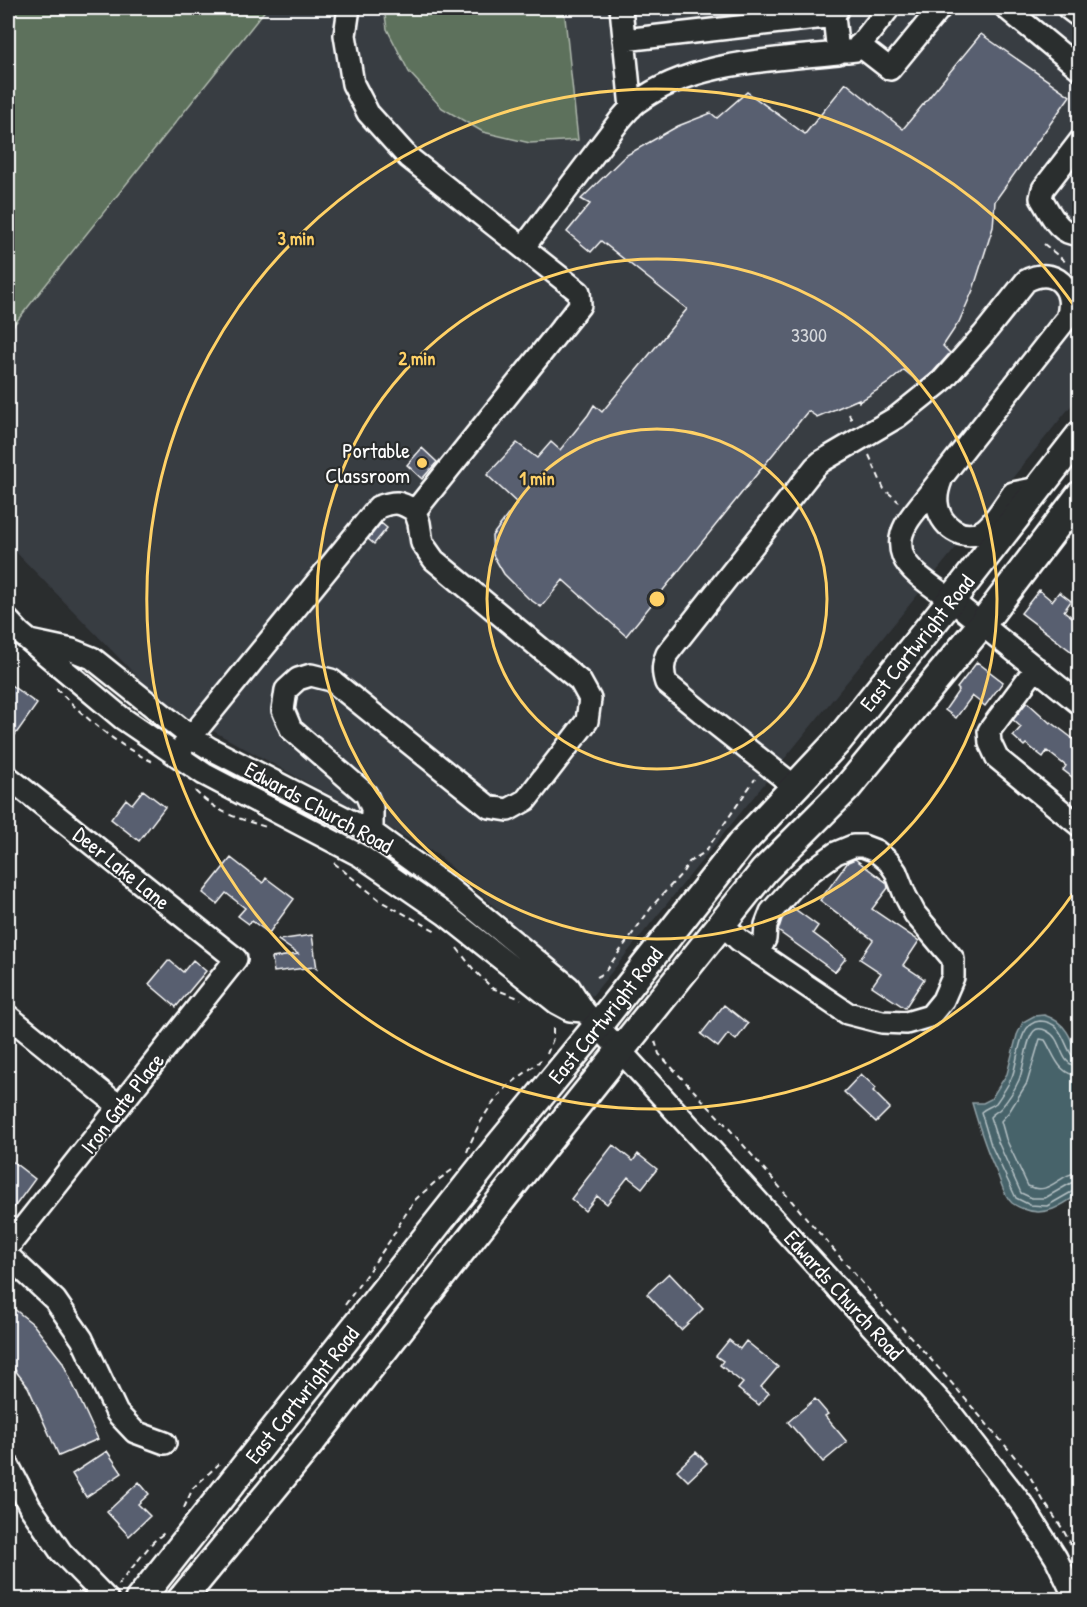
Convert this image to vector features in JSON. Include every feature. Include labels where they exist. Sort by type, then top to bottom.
[{"type":"main road","name":"East Cartwright Road","points":[[139,1599],[498,1147],[592,1018],[740,845],[837,741],[1080,435]]},
{"type":"main road","name":"East Cartwright Road","points":[[180,1599],[312,1441],[764,871],[847,788],[982,624],[1080,495]]},
{"type":"main road","points":[[794,786],[825,810]]},
{"type":"street","points":[[349,8],[345,35],[353,84],[368,113],[408,157],[579,292],[580,305],[415,511]]},
{"type":"street","points":[[621,8],[631,108]]},
{"type":"street","points":[[523,248],[620,120],[631,108],[654,92],[681,79],[721,67],[856,50],[889,8]]},
{"type":"street","points":[[859,45],[890,69],[940,8]]},
{"type":"street","points":[[1006,8],[1080,69]]},
{"type":"street","points":[[1068,8],[1080,17]]},
{"type":"street","points":[[624,40],[836,12],[838,53]]},
{"type":"street","points":[[1080,141],[1043,189],[1041,198],[1058,225],[1066,232],[1080,234]]},
{"type":"street","points":[[1056,171],[1080,171]]},
{"type":"street","points":[[794,786],[666,683],[663,663],[667,654],[815,467],[897,417],[942,381],[1026,281],[1034,276],[1046,275],[1058,280],[1068,291],[1071,307],[1067,318],[913,514],[905,525],[900,542],[903,558],[914,571],[1080,704]]},
{"type":"street","points":[[942,477],[937,491],[938,511],[943,521],[951,529],[969,535],[986,529],[1013,493],[1038,488]]},
{"type":"street","points":[[176,755],[378,507],[392,502],[403,503],[415,511],[422,543],[434,560],[580,681],[590,699],[587,721],[526,800],[508,810],[489,807],[331,680],[311,675],[298,679],[286,690],[283,710],[291,729],[366,794],[372,808],[372,832]]},
{"type":"street","name":"Edwards Church Road","points":[[8,620],[122,718],[176,755],[204,774],[361,856],[445,914],[557,1003],[592,1018]]},
{"type":"street","name":"Edwards Church Road","points":[[30,641],[72,650],[92,658],[191,737],[372,832],[448,888],[569,987],[592,1018],[1034,1503],[1056,1558],[1076,1599]]},
{"type":"street","points":[[1036,668],[989,731],[990,743],[996,759],[1080,826]]},
{"type":"street","name":"Deer Lake Lane","points":[[8,777],[236,959]]},
{"type":"street","points":[[722,924],[739,940],[847,1013],[882,1022],[906,1023],[930,1016],[943,1000],[952,977],[952,959],[915,914],[890,862],[876,851],[863,846],[853,846],[836,853],[792,888],[771,912],[766,925],[765,939],[758,952]]},
{"type":"street","name":"Iron Gate Place","points":[[8,1247],[236,959]]},
{"type":"street","points":[[8,1016],[119,1106]]},
{"type":"street","points":[[8,1256],[56,1300],[82,1339],[117,1413],[135,1432],[165,1443]]},
{"type":"street","points":[[8,1465],[30,1507],[61,1552],[108,1599]]},
{"type":"path","points":[[1044,244],[1071,267]]},
{"type":"path","points":[[849,414],[884,489],[913,514]]},
{"type":"path","points":[[55,686],[89,720],[117,741],[156,764]]},
{"type":"path","points":[[597,977],[604,973],[654,904],[689,862],[705,852],[756,777],[768,766]]},
{"type":"path","points":[[190,786],[210,805],[230,816],[268,828]]},
{"type":"path","points":[[328,858],[382,902],[441,934]]},
{"type":"path","points":[[457,948],[492,988],[526,1001]]},
{"type":"path","points":[[466,1154],[476,1128],[492,1104],[508,1086],[546,1056],[553,1040],[552,1017]]},
{"type":"path","points":[[553,1024],[557,1027]]},
{"type":"path","points":[[650,1042],[654,1040],[659,1054],[726,1125],[865,1286],[944,1373],[1028,1473],[1034,1503],[1062,1528],[1080,1561]]},
{"type":"path","points":[[342,1310],[416,1199],[454,1168]]},
{"type":"path","points":[[183,1510],[193,1488],[222,1461]]},
{"type":"path","points":[[108,1599],[153,1542],[166,1532]]},
{"type":"shaded area","points":[[267,8],[1079,8],[1079,396],[592,996],[437,854],[164,704],[8,544],[8,332]]},
{"type":"green space","points":[[8,8],[267,8],[8,332]]},
{"type":"green space","points":[[384,8],[564,8],[578,140],[530,143],[483,132],[442,108],[409,72],[387,29]]},
{"type":"water","points":[[1044,1015],[1058,1022],[1068,1033],[1079,1061],[1080,1193],[1054,1209],[1039,1212],[1019,1207],[1007,1197],[986,1147],[972,1103],[983,1103],[991,1099],[1007,1074],[1017,1035],[1023,1022],[1034,1016]]},
{"type":"building","points":[[981,34],[1070,96],[995,201],[993,227],[973,290],[959,322],[943,346],[950,353],[920,383],[904,370],[859,402],[859,399],[817,417],[808,411],[626,636],[563,580],[541,607],[528,598],[504,574],[493,555],[492,536],[517,503],[487,475],[517,443],[537,458],[551,442],[560,450],[594,405],[602,412],[687,309],[601,241],[591,252],[567,232],[590,204],[581,199],[625,156],[678,126],[711,113],[717,118],[747,92],[805,134],[846,83],[903,129]]},
{"type":"building","name":"Portable Classroom","points":[[422,448],[437,462],[422,479],[407,465]]},
{"type":"building","points":[[381,523],[387,528],[374,544],[368,539]]},
{"type":"building","points":[[1039,590],[1052,601],[1059,592],[1071,601],[1064,611],[1080,623],[1080,658],[1021,613]]},
{"type":"building","points":[[977,662],[1003,682],[985,706],[972,696],[956,718],[945,710],[959,690],[957,688]]},
{"type":"building","points":[[8,683],[37,704],[8,745]]},
{"type":"building","points":[[1027,702],[1050,723],[1080,744],[1080,783],[1063,770],[1066,766],[1047,751],[1043,757],[1026,744],[1024,746],[1013,736],[1021,727],[1013,720]]},
{"type":"building","points":[[143,790],[165,807],[139,841],[111,819],[126,799],[132,804]]},
{"type":"building","points":[[231,858],[263,883],[266,878],[294,899],[269,933],[252,921],[249,924],[238,916],[245,908],[226,893],[217,904],[203,893]]},
{"type":"building","points":[[855,859],[887,883],[888,888],[872,909],[919,941],[903,965],[924,979],[905,1008],[872,986],[881,973],[860,959],[873,940],[820,900],[848,862]]},
{"type":"building","points":[[792,907],[818,926],[813,933],[846,958],[835,972],[778,931],[782,919]]},
{"type":"building","points":[[312,935],[317,969],[314,967],[274,972],[272,958],[298,954],[278,940]]},
{"type":"building","points":[[169,960],[183,972],[193,960],[206,971],[176,1007],[149,984]]},
{"type":"building","points":[[724,1005],[748,1024],[736,1040],[728,1034],[718,1047],[701,1034]]},
{"type":"building","points":[[861,1074],[876,1088],[873,1091],[890,1108],[876,1122],[844,1092]]},
{"type":"building","points":[[613,1145],[633,1161],[638,1154],[657,1169],[642,1188],[628,1177],[607,1204],[597,1196],[585,1211],[571,1199]]},
{"type":"building","points":[[8,1158],[35,1179],[8,1216]]},
{"type":"building","points":[[669,1273],[703,1309],[681,1330],[647,1294]]},
{"type":"building","points":[[8,1304],[33,1324],[62,1361],[98,1439],[59,1456],[28,1387],[8,1361]]},
{"type":"building","points":[[729,1340],[740,1349],[746,1341],[778,1367],[761,1387],[769,1393],[759,1405],[738,1389],[743,1383],[720,1365],[723,1361],[716,1356]]},
{"type":"building","points":[[815,1399],[828,1414],[825,1416],[847,1442],[823,1462],[788,1422]]},
{"type":"building","points":[[107,1451],[122,1473],[86,1497],[72,1474]]},
{"type":"building","points":[[696,1452],[707,1463],[688,1481],[677,1470]]},
{"type":"building","points":[[139,1482],[149,1494],[138,1504],[150,1516],[129,1536],[107,1512]]},
{"type":"place","name":"Portable Classroom","points":[[422,463]]}]
